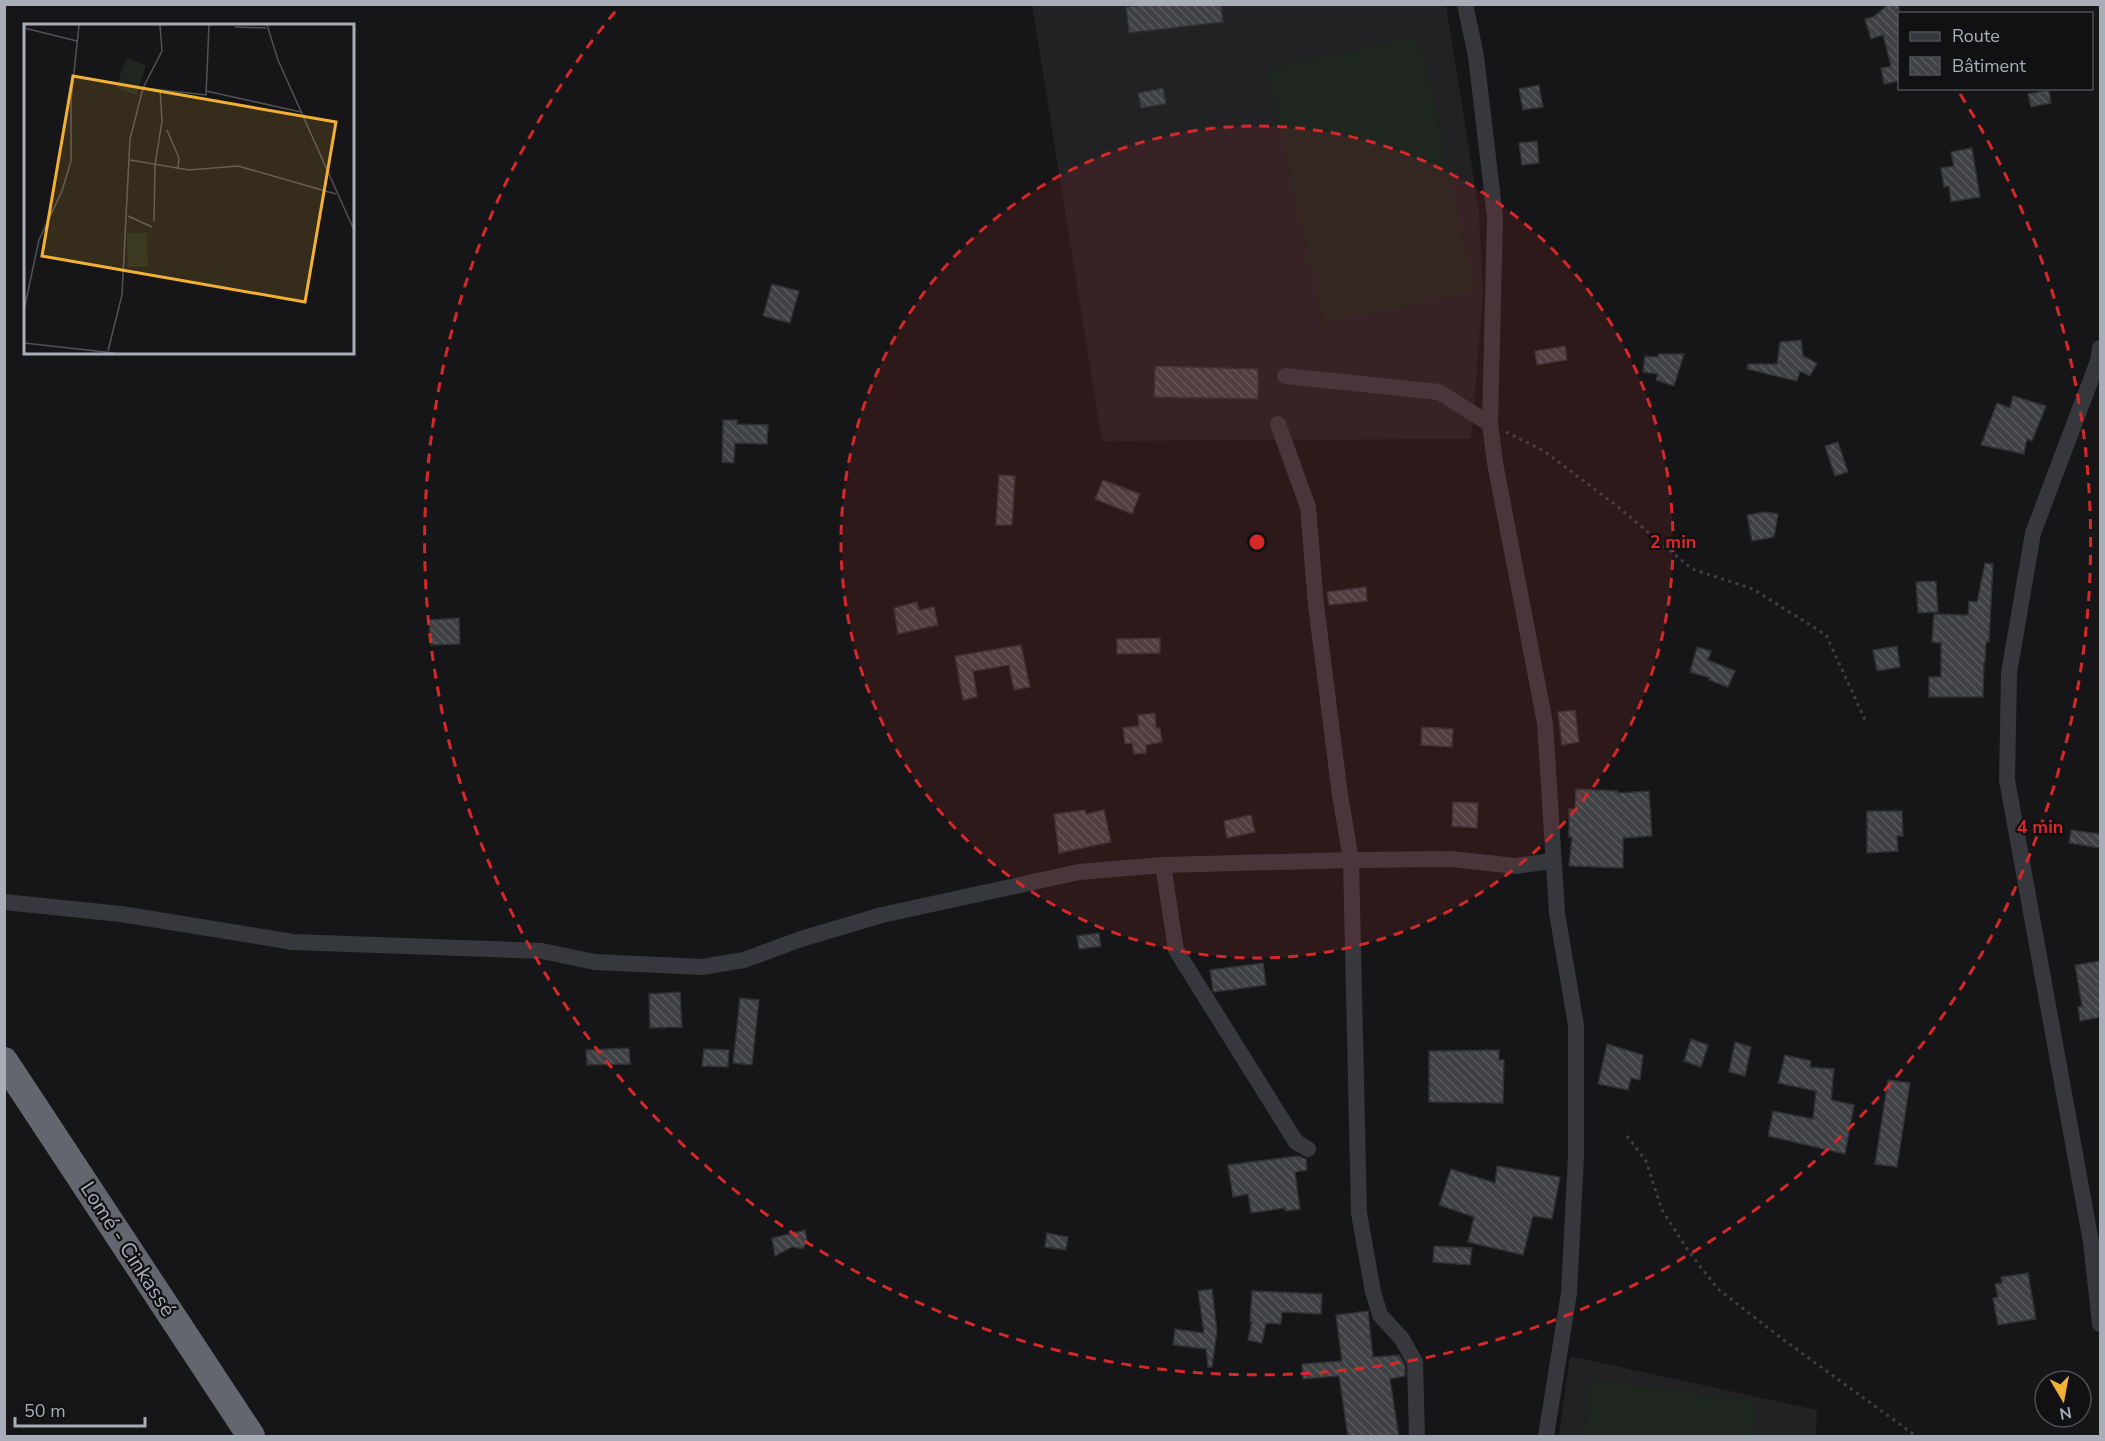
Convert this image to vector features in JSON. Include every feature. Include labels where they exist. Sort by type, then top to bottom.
[{"type":"highway","name":"Lomé - Cinkassé","points":[[4,1061],[251,1437]]},
{"type":"street","points":[[1465,4],[1476,56],[1495,217],[1490,424],[1495,463],[1545,723],[1557,913],[1576,1025],[1576,1156],[1569,1293],[1546,1437]]},
{"type":"street","points":[[2100,348],[2094,371],[2033,533],[2009,673],[2007,780],[2091,1242],[2100,1324]]},
{"type":"street","points":[[1285,376],[1439,392],[1490,424]]},
{"type":"street","points":[[1278,424],[1308,507],[1316,605],[1340,795],[1351,860],[1359,1213],[1373,1292],[1380,1315],[1402,1339],[1415,1362],[1417,1437]]},
{"type":"street","points":[[4,902],[121,914],[293,942],[542,951],[596,962],[702,967],[744,960],[801,939],[882,915],[1078,872],[1163,865],[1351,860],[1452,860],[1515,866],[1552,861]]},
{"type":"street","points":[[1163,865],[1176,950],[1296,1142],[1308,1149]]},
{"type":"path","points":[[1490,424],[1544,451],[1617,506],[1692,569],[1753,589],[1826,635],[1866,722]]},
{"type":"path","points":[[1627,1136],[1646,1161],[1662,1210],[1689,1252],[1718,1289],[1916,1437]]},
{"type":"shaded area","points":[[1032,5],[1446,5],[1479,212],[1483,294],[1471,439],[1102,441]]},
{"type":"shaded area","points":[[1419,35],[1475,291],[1323,324],[1266,69]]},
{"type":"shaded area","points":[[1570,1356],[1817,1410],[1816,1436],[1559,1436]]},
{"type":"shaded area","points":[[1591,1379],[1758,1401],[1753,1436],[1583,1436]]},
{"type":"building","points":[[1146,4],[1221,4],[1223,22],[1129,33],[1126,7]]},
{"type":"building","points":[[1889,4],[1899,4],[1898,81],[1884,84],[1881,68],[1891,66],[1883,35],[1871,39],[1865,19],[1873,17]]},
{"type":"building","points":[[1539,85],[1543,107],[1523,110],[1519,89]]},
{"type":"building","points":[[1163,88],[1166,104],[1141,108],[1138,93]]},
{"type":"building","points":[[2049,90],[2051,103],[2031,107],[2028,94]]},
{"type":"building","points":[[1537,141],[1539,163],[1522,165],[1519,143]]},
{"type":"building","points":[[1972,148],[1980,197],[1951,202],[1949,186],[1944,187],[1941,168],[1954,166],[1951,152]]},
{"type":"building","points":[[772,284],[799,291],[790,323],[763,316]]},
{"type":"building","points":[[1801,340],[1803,356],[1817,363],[1810,376],[1800,371],[1797,381],[1747,369],[1748,364],[1777,364],[1780,342]]},
{"type":"building","points":[[1565,346],[1567,360],[1537,365],[1535,351]]},
{"type":"building","points":[[1658,354],[1684,354],[1674,386],[1656,380],[1658,374],[1643,372],[1645,356],[1658,357]]},
{"type":"building","points":[[1155,366],[1258,369],[1258,399],[1154,397]]},
{"type":"building","points":[[2013,396],[2046,406],[2032,441],[2027,439],[2024,454],[1981,445],[1997,403],[2010,408]]},
{"type":"building","points":[[723,420],[737,420],[737,424],[768,425],[767,444],[735,443],[734,463],[722,462]]},
{"type":"building","points":[[1838,442],[1848,472],[1835,476],[1825,446]]},
{"type":"building","points":[[999,475],[1015,476],[1012,525],[996,525]]},
{"type":"building","points":[[1103,480],[1140,494],[1132,514],[1095,499]]},
{"type":"building","points":[[1764,512],[1778,514],[1774,537],[1752,541],[1747,515]]},
{"type":"building","points":[[1985,563],[1993,564],[1989,642],[1986,642],[1983,697],[1929,697],[1929,677],[1941,677],[1941,643],[1932,642],[1934,614],[1968,615],[1969,601],[1977,602]]},
{"type":"building","points":[[1936,581],[1938,612],[1918,613],[1916,582]]},
{"type":"building","points":[[1366,587],[1367,601],[1329,605],[1327,592]]},
{"type":"building","points":[[917,602],[919,610],[934,607],[938,625],[898,634],[894,608]]},
{"type":"building","points":[[459,618],[460,644],[431,645],[429,620]]},
{"type":"building","points":[[1160,638],[1160,653],[1117,654],[1117,639]]},
{"type":"building","points":[[1021,645],[1030,687],[1014,690],[1009,665],[973,671],[977,697],[963,700],[955,656]]},
{"type":"building","points":[[1897,646],[1900,667],[1877,671],[1873,650]]},
{"type":"building","points":[[1697,647],[1711,651],[1708,660],[1735,671],[1728,687],[1690,672]]},
{"type":"building","points":[[1575,710],[1579,742],[1562,745],[1558,712]]},
{"type":"building","points":[[1155,713],[1156,728],[1160,728],[1162,742],[1146,745],[1146,753],[1134,754],[1132,743],[1125,744],[1123,728],[1139,726],[1138,715]]},
{"type":"building","points":[[1422,727],[1453,729],[1452,747],[1421,745]]},
{"type":"building","points":[[1576,789],[1618,791],[1618,793],[1649,791],[1652,836],[1623,838],[1623,868],[1569,866],[1572,837],[1569,837],[1569,809],[1575,809]]},
{"type":"building","points":[[1453,802],[1478,803],[1477,828],[1452,826]]},
{"type":"building","points":[[1085,810],[1086,814],[1104,810],[1111,842],[1059,853],[1054,814]]},
{"type":"building","points":[[1867,811],[1902,811],[1903,836],[1897,836],[1898,851],[1867,853]]},
{"type":"building","points":[[1251,815],[1255,832],[1227,838],[1224,821]]},
{"type":"building","points":[[2071,830],[2100,834],[2100,848],[2069,843]]},
{"type":"building","points":[[1099,933],[1101,946],[1079,949],[1077,936]]},
{"type":"building","points":[[2100,961],[2100,1017],[2080,1021],[2078,1007],[2082,1006],[2075,965]]},
{"type":"building","points":[[1263,963],[1266,985],[1214,992],[1210,970]]},
{"type":"building","points":[[680,992],[682,1027],[650,1028],[649,994]]},
{"type":"building","points":[[740,998],[759,1000],[752,1065],[733,1063]]},
{"type":"building","points":[[1691,1039],[1708,1045],[1701,1067],[1684,1061]]},
{"type":"building","points":[[1735,1042],[1751,1047],[1745,1076],[1729,1072]]},
{"type":"building","points":[[1607,1044],[1643,1055],[1640,1080],[1631,1078],[1628,1090],[1598,1084]]},
{"type":"building","points":[[629,1048],[630,1064],[587,1065],[586,1050]]},
{"type":"building","points":[[704,1049],[729,1050],[728,1067],[702,1066]]},
{"type":"building","points":[[1499,1050],[1499,1060],[1504,1060],[1503,1103],[1429,1102],[1429,1051]]},
{"type":"building","points":[[1785,1055],[1811,1061],[1810,1067],[1834,1069],[1831,1100],[1854,1105],[1845,1154],[1768,1136],[1773,1111],[1813,1119],[1816,1091],[1778,1083]]},
{"type":"building","points":[[1888,1080],[1910,1083],[1897,1167],[1875,1164]]},
{"type":"building","points":[[1298,1156],[1306,1159],[1307,1170],[1295,1172],[1300,1209],[1285,1211],[1285,1208],[1251,1213],[1248,1194],[1233,1197],[1228,1165]]},
{"type":"building","points":[[1497,1166],[1560,1177],[1552,1219],[1533,1216],[1523,1255],[1468,1242],[1474,1217],[1439,1205],[1451,1169],[1495,1183]]},
{"type":"building","points":[[805,1230],[807,1241],[803,1249],[792,1247],[775,1256],[772,1238]]},
{"type":"building","points":[[1047,1233],[1068,1237],[1066,1250],[1045,1247]]},
{"type":"building","points":[[1434,1246],[1472,1248],[1470,1265],[1433,1262]]},
{"type":"building","points":[[2028,1273],[2036,1319],[1998,1325],[1993,1298],[1998,1297],[1995,1284],[2002,1283],[2001,1277]]},
{"type":"building","points":[[1212,1289],[1217,1331],[1212,1367],[1208,1367],[1206,1349],[1173,1345],[1175,1329],[1204,1333],[1198,1291]]},
{"type":"building","points":[[1252,1291],[1322,1294],[1321,1314],[1282,1312],[1281,1324],[1266,1323],[1262,1343],[1248,1340],[1252,1322],[1250,1322]]},
{"type":"building","points":[[1368,1311],[1373,1357],[1399,1355],[1405,1365],[1405,1376],[1390,1379],[1399,1437],[1348,1437],[1339,1376],[1303,1379],[1302,1364],[1342,1361],[1336,1315]]}]
